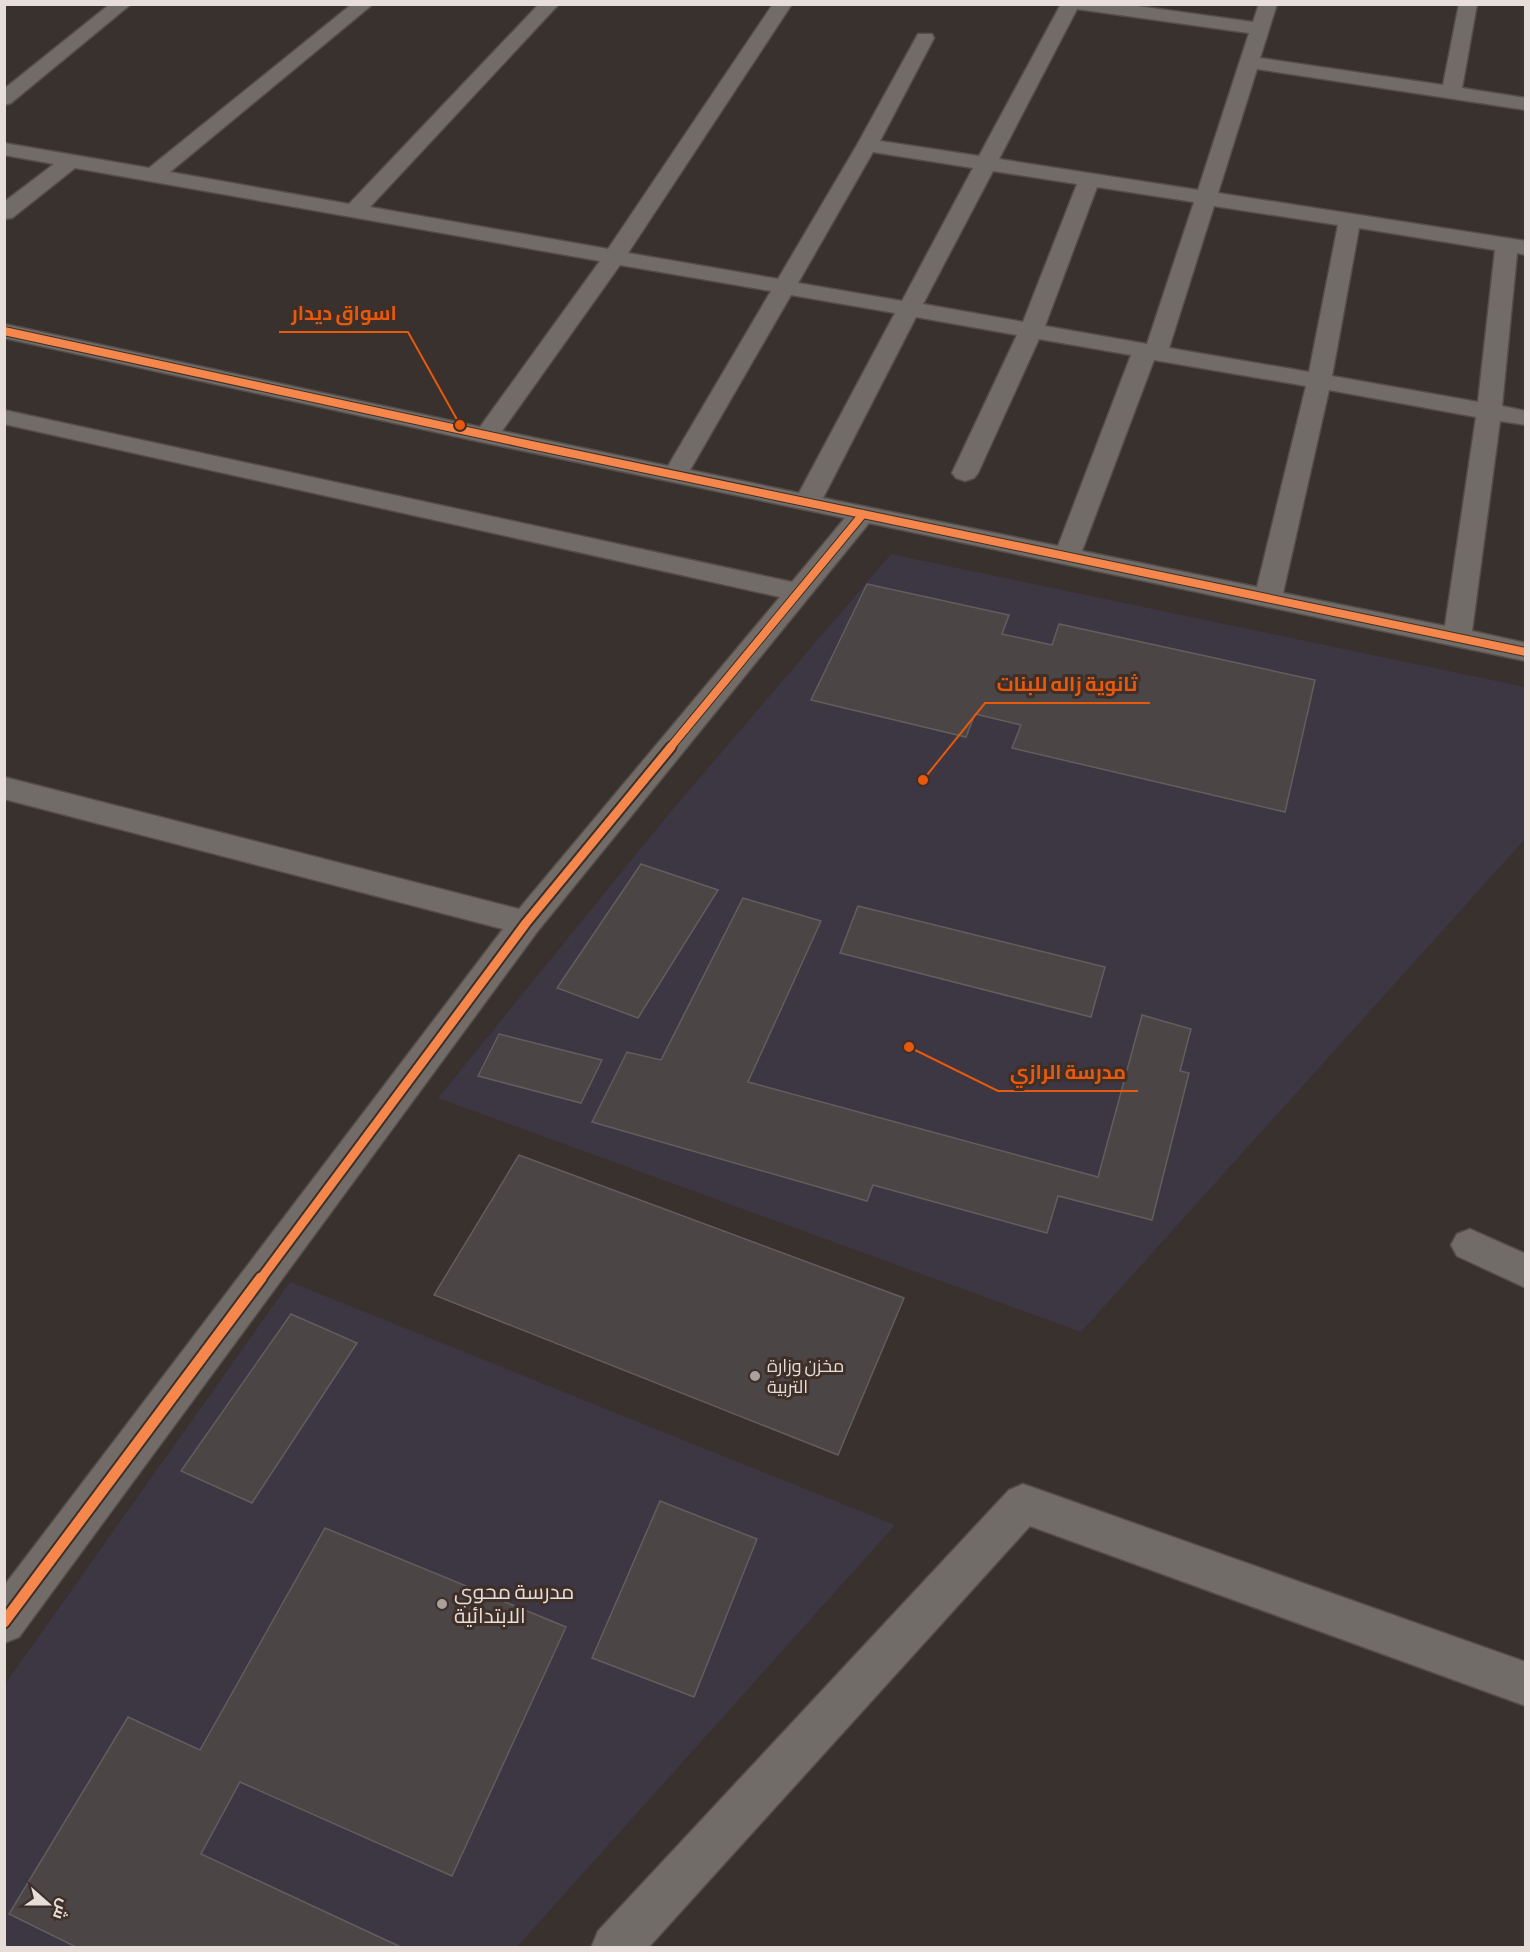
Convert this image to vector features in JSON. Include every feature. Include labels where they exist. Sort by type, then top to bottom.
[{"type":"street","points":[[4,99],[122,4]]},
{"type":"street","points":[[154,175],[364,4]]},
{"type":"street","points":[[354,211],[550,4]]},
{"type":"street","points":[[486,436],[614,257],[783,4]]},
{"type":"street","points":[[807,502],[1070,4]]},
{"type":"street","points":[[1079,4],[1260,29]]},
{"type":"street","points":[[1067,556],[1150,352],[1206,198],[1268,4]]},
{"type":"street","points":[[1451,93],[1468,4]]},
{"type":"street","points":[[675,475],[786,287],[925,38]]},
{"type":"street","points":[[1249,62],[1526,104]]},
{"type":"street","points":[[867,145],[1516,247],[1489,412],[1457,637]]},
{"type":"street","points":[[4,149],[1526,418]]},
{"type":"street","points":[[4,213],[71,160]]},
{"type":"street","points":[[965,473],[1031,331],[1089,180]]},
{"type":"street","points":[[1268,598],[1319,382],[1350,221]]},
{"type":"street","points":[[4,331],[486,436],[1526,652]]},
{"type":"street","points":[[4,417],[798,592]]},
{"type":"street","points":[[4,1622],[526,923],[863,514]]},
{"type":"street","points":[[4,788],[526,923]]},
{"type":"street","points":[[1470,1245],[1526,1272]]},
{"type":"street","points":[[615,1947],[1023,1504],[1526,1684]]},
{"type":"shaded area","points":[[891,554],[1525,687],[1525,839],[1081,1332],[438,1098],[668,815]],"holes":[[[867,584],[1009,615],[1002,634],[1052,645],[1059,625],[1315,680],[1285,811],[1013,747],[1021,725],[975,714],[966,737],[811,700]]]},
{"type":"shaded area","name":"مدرسة محوي الابتدائية","points":[[290,1282],[895,1525],[517,1947],[5,1948],[5,1684]]},
{"type":"building","points":[[867,584],[1009,615],[1002,634],[1052,645],[1059,624],[1315,680],[1285,812],[1012,748],[1021,725],[975,714],[966,737],[811,700]]},
{"type":"building","points":[[641,864],[718,890],[638,1018],[557,988]]},
{"type":"building","points":[[743,898],[821,921],[748,1082],[1098,1177],[1142,1015],[1191,1029],[1180,1071],[1189,1073],[1152,1220],[1058,1196],[1047,1233],[873,1185],[867,1201],[592,1122],[627,1052],[661,1060]]},
{"type":"building","points":[[858,906],[1105,967],[1091,1017],[840,953]]},
{"type":"building","points":[[499,1034],[602,1060],[581,1103],[478,1076]]},
{"type":"building","name":"مخزن وزارة التربية","points":[[519,1155],[904,1298],[838,1455],[434,1295]]},
{"type":"building","points":[[291,1314],[357,1343],[252,1503],[181,1471]]},
{"type":"building","points":[[660,1501],[757,1539],[694,1697],[592,1658]]},
{"type":"building","points":[[325,1528],[566,1627],[452,1876],[240,1782],[201,1854],[403,1948],[78,1948],[9,1914],[128,1717],[200,1750]]},
{"type":"cycle path","points":[[4,331],[531,445],[1526,652]]},
{"type":"cycle path","points":[[4,1622],[526,923],[863,514]]},
{"type":"place","name":"اسواق ديدار","points":[[460,425]]},
{"type":"place","name":"ثانوية زاله للبنات","points":[[923,780]]},
{"type":"place","name":"مدرسة الرازي","points":[[909,1047]]},
{"type":"place","name":"مخزن وزارة التربية","points":[[755,1376]]},
{"type":"place","name":"مدرسة محوي الابتدائية","points":[[442,1604]]}]
